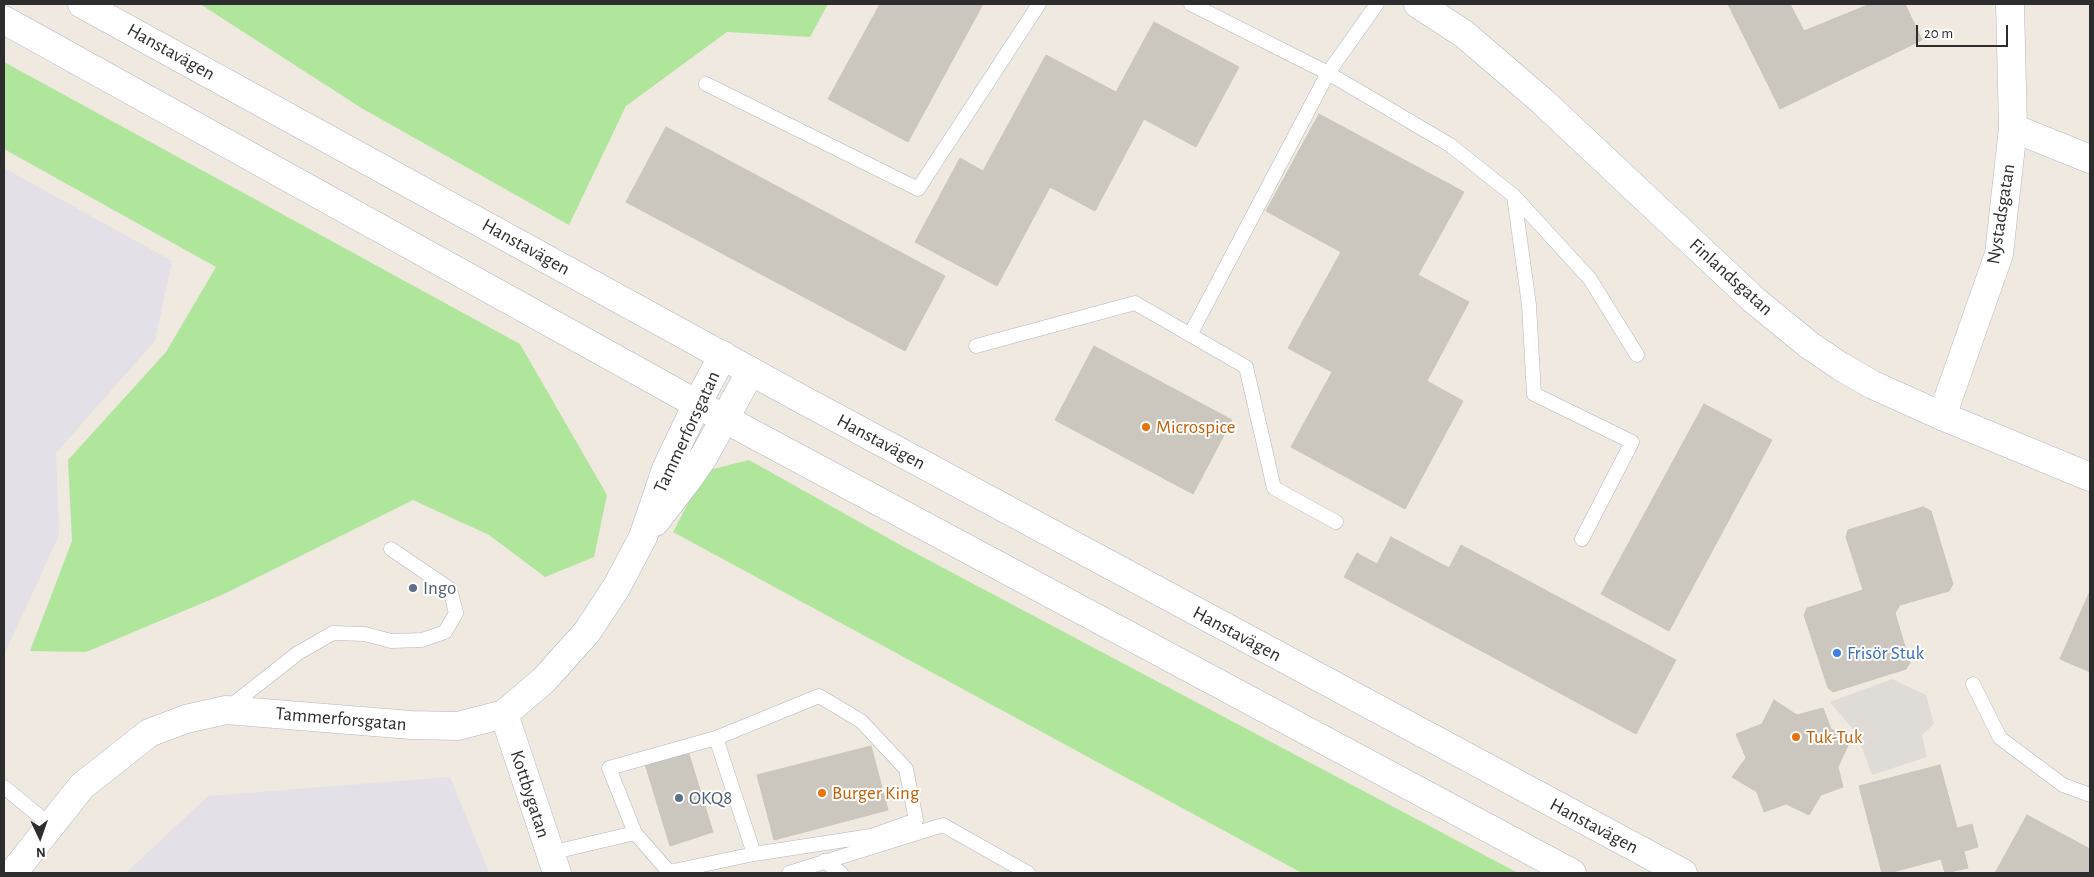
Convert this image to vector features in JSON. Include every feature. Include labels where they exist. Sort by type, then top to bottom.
[{"type":"main road","name":"Hanstavägen","points":[[82,4],[723,356],[1683,873]]},
{"type":"main road","name":"Finlandsgatan","points":[[1418,4],[1464,34],[1542,101],[1754,300],[1809,345],[1873,385],[1942,416],[2090,476]]},
{"type":"main road","name":"Nystadsgatan","points":[[1942,416],[1999,254],[2013,128],[2010,4]]},
{"type":"main road","points":[[4,20],[697,404],[1572,873]]},
{"type":"main road","points":[[2013,128],[2090,159]]},
{"type":"main road","name":"Tammerforsgatan","points":[[13,873],[82,786],[149,733],[186,719],[226,710],[421,726],[458,726],[504,714],[544,680],[587,632],[616,588],[643,537],[666,469],[697,404],[723,356]]},
{"type":"main road","name":"Tammerforsgatan","points":[[643,537],[686,482],[751,371]]},
{"type":"main road","name":"Kottbygatan","points":[[504,714],[553,863]]},
{"type":"lane","points":[[706,84],[918,189],[1039,4]]},
{"type":"lane","points":[[1191,4],[1328,73],[1450,145],[1514,196],[1590,280],[1638,355]]},
{"type":"lane","points":[[1190,335],[1328,73],[1377,4]]},
{"type":"lane","points":[[1514,196],[1529,306],[1534,394],[1632,442],[1582,539]]},
{"type":"lane","points":[[976,346],[1134,303],[1246,366],[1274,488],[1336,522]]},
{"type":"lane","points":[[226,710],[298,653],[333,633],[365,634],[391,641],[422,640],[445,632],[456,613],[450,589],[391,549]]},
{"type":"lane","points":[[1973,684],[2000,738],[2063,785],[2090,795]]},
{"type":"lane","points":[[819,696],[861,722],[906,769],[916,820],[871,836],[754,854],[669,872],[635,833],[609,768],[716,738],[819,696]]},
{"type":"lane","points":[[716,738],[754,854]]},
{"type":"lane","points":[[4,787],[50,825]]},
{"type":"lane","points":[[790,873],[943,825],[1028,873]]},
{"type":"lane","points":[[553,863],[635,833]]},
{"type":"lane","points":[[824,861],[841,873]]},
{"type":"shaded area","points":[[4,168],[172,261],[155,341],[56,453],[59,535],[4,655]]},
{"type":"shaded area","points":[[1892,679],[1926,695],[1934,724],[1922,735],[1927,757],[1872,775],[1857,734],[1830,702]]},
{"type":"shaded area","points":[[450,777],[489,873],[126,873],[208,796]]},
{"type":"green space","points":[[200,4],[828,4],[810,37],[727,32],[626,106],[569,225],[363,109]]},
{"type":"green space","points":[[4,62],[520,344],[607,495],[594,557],[545,577],[489,535],[413,500],[224,594],[86,652],[30,651],[72,541],[68,460],[166,352],[216,267],[4,149]]},
{"type":"green space","points":[[749,460],[904,547],[1518,873],[1302,873],[673,532],[705,471]]},
{"type":"building","points":[[880,4],[983,4],[908,142],[828,99]]},
{"type":"building","points":[[1728,4],[1790,4],[1804,31],[1870,4],[1905,4],[1922,40],[1780,109]]},
{"type":"building","points":[[1154,22],[1239,67],[1196,147],[1144,119],[1095,211],[1050,187],[997,286],[915,242],[960,158],[983,171],[1046,55],[1116,92]]},
{"type":"building","points":[[1319,114],[1464,192],[1418,275],[1469,302],[1427,381],[1463,401],[1405,509],[1291,447],[1332,372],[1288,348],[1341,252],[1266,211]]},
{"type":"building","points":[[666,127],[945,276],[905,351],[626,202]]},
{"type":"building","points":[[1094,346],[1232,420],[1193,494],[1055,420]]},
{"type":"building","points":[[1704,404],[1772,440],[1669,631],[1601,594]]},
{"type":"building","points":[[1923,507],[1931,511],[1953,584],[1949,591],[1900,605],[1895,613],[1910,663],[1906,669],[1833,692],[1828,688],[1804,615],[1807,608],[1863,590],[1846,537],[1848,530]]},
{"type":"building","points":[[1391,537],[1449,568],[1461,545],[1676,660],[1636,734],[1344,577],[1357,553],[1377,564]]},
{"type":"building","points":[[2090,591],[2090,672],[2060,659]]},
{"type":"building","points":[[1774,700],[1797,715],[1823,708],[1831,729],[1851,739],[1838,767],[1843,787],[1821,795],[1809,815],[1786,804],[1764,812],[1757,792],[1732,777],[1746,758],[1736,734],[1762,724]]},
{"type":"building","name":"Burger King","points":[[871,746],[888,810],[774,840],[757,775]]},
{"type":"building","name":"OKQ8","points":[[688,751],[713,832],[670,846],[645,764]]},
{"type":"building","points":[[1940,765],[1957,828],[1972,824],[1978,847],[1964,851],[1968,868],[1945,873],[1941,859],[1889,873],[1882,873],[1859,786]]},
{"type":"building","points":[[2027,815],[2090,849],[2090,873],[1995,873]]},
{"type":"place","name":"Microspice","points":[[1146,427]]},
{"type":"place","name":"Ingo","points":[[413,588]]},
{"type":"place","name":"Frisör Stuk","points":[[1837,653]]},
{"type":"place","name":"Tuk-Tuk","points":[[1796,737]]},
{"type":"place","name":"Burger King","points":[[822,793]]},
{"type":"place","name":"OKQ8","points":[[679,798]]}]
